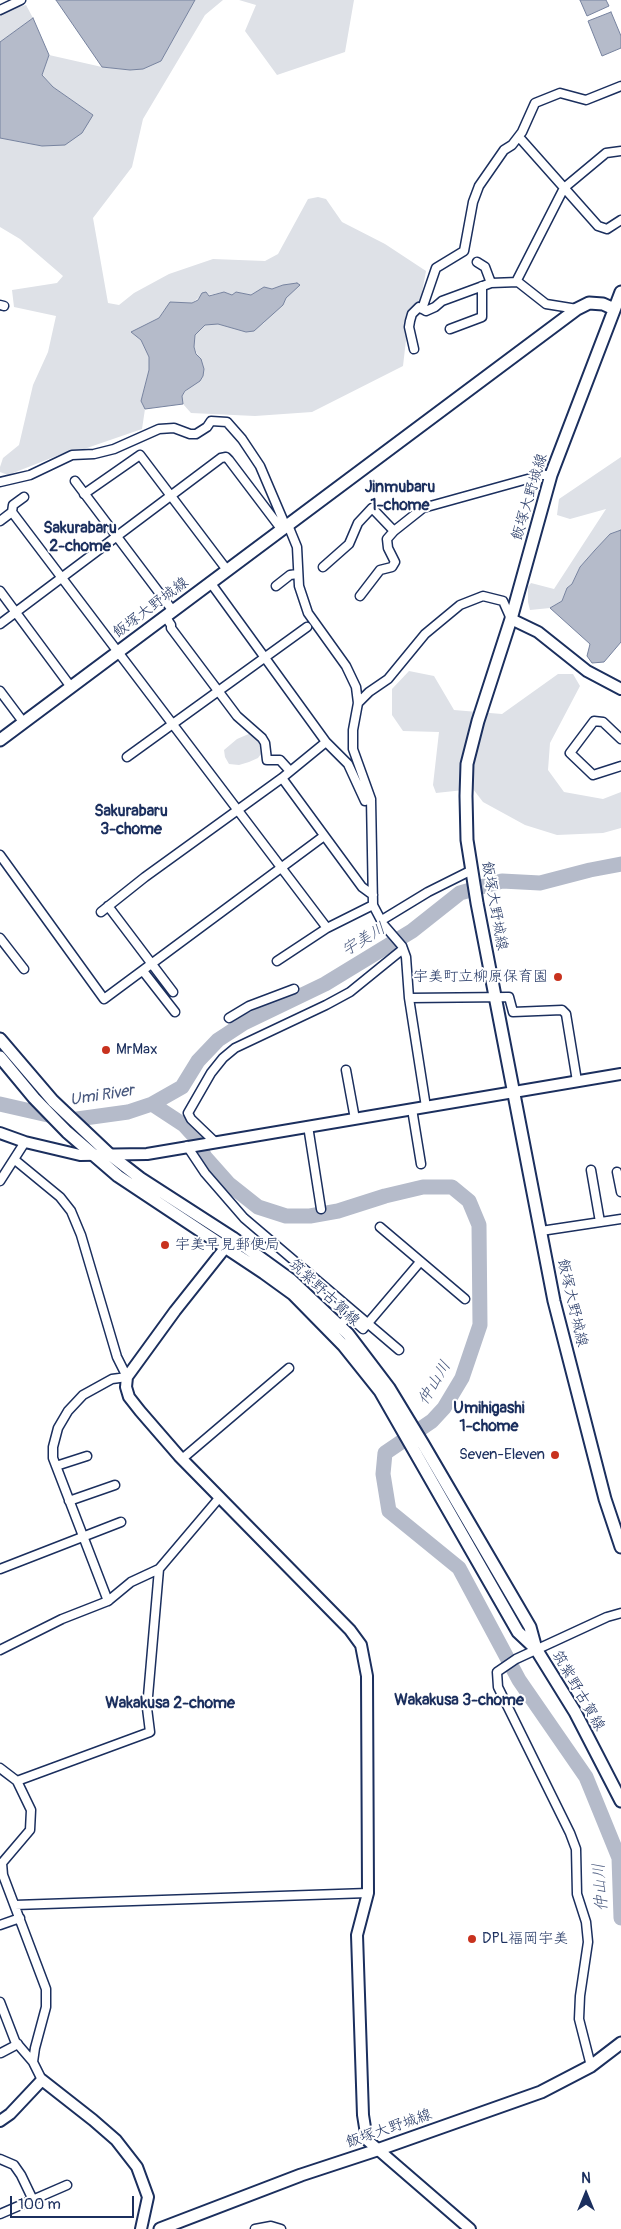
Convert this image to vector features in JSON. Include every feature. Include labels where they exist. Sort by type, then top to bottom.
[{"type":"main road","name":"飯塚大野城線","points":[[621,292],[551,475],[478,721],[467,764],[466,796],[467,840],[477,903],[554,1301],[605,1499],[621,1547]]},
{"type":"main road","name":"飯塚大野城線","points":[[0,740],[577,309],[589,303],[603,304],[614,309]]},
{"type":"main road","name":"筑紫野古賀線","points":[[0,1039],[53,1100],[109,1154],[229,1243],[293,1294],[344,1346],[406,1426],[419,1447],[518,1632],[536,1649],[575,1712],[621,1801]]},
{"type":"main road","name":"筑紫野古賀線","points":[[0,1057],[34,1098],[67,1132],[118,1176],[168,1211],[229,1243],[291,1280],[340,1325],[389,1388],[406,1426]]},
{"type":"main road","name":"飯塚大野城線","points":[[160,2229],[177,2226],[301,2175],[541,2092],[591,2066],[621,2043]]},
{"type":"street","points":[[0,10],[21,0]]},
{"type":"street","points":[[422,309],[436,268],[464,251],[475,193],[504,150],[519,137],[535,103],[560,93],[586,100],[621,86]]},
{"type":"street","points":[[519,137],[602,229],[611,228],[621,220]]},
{"type":"street","points":[[516,282],[564,188],[606,153],[621,151]]},
{"type":"street","points":[[478,262],[485,267],[491,283]]},
{"type":"street","points":[[414,349],[409,327],[412,314],[419,307],[426,311],[442,301],[491,283],[516,282],[546,304],[577,309]]},
{"type":"street","points":[[450,329],[482,317],[482,286]]},
{"type":"street","points":[[0,482],[30,475],[72,456],[94,454],[114,449],[159,429],[174,428],[190,434],[196,434],[207,427],[211,421],[227,422],[242,439],[260,466],[286,527],[297,547],[298,586],[308,613],[346,666],[356,687],[358,703],[353,730],[353,749],[371,799],[373,905],[382,922],[402,948],[406,957],[409,998],[426,1107]]},
{"type":"street","points":[[84,494],[140,455],[227,570]]},
{"type":"street","points":[[0,624],[221,458],[226,457],[286,527]]},
{"type":"street","points":[[360,596],[380,570],[392,567],[395,562],[386,542],[394,531],[423,508],[542,475],[551,475]]},
{"type":"street","points":[[74,481],[117,536],[169,614],[171,628],[237,716],[262,738],[267,760],[280,760],[290,771]]},
{"type":"street","points":[[0,521],[12,512],[13,505],[24,497]]},
{"type":"street","points":[[323,568],[349,544],[358,523],[372,508],[394,531]]},
{"type":"street","points":[[12,512],[327,928]]},
{"type":"street","points":[[276,586],[290,575],[297,574]]},
{"type":"street","points":[[210,582],[326,742],[348,764],[365,801],[371,799]]},
{"type":"street","points":[[0,591],[71,687]]},
{"type":"street","points":[[358,703],[368,692],[388,679],[425,634],[460,605],[484,596],[503,601],[510,618],[538,632],[587,672],[621,688]]},
{"type":"street","points":[[127,757],[307,627]]},
{"type":"street","points":[[0,691],[24,723]]},
{"type":"street","points":[[621,739],[603,722],[594,721],[570,753],[593,775],[621,766]]},
{"type":"street","points":[[101,912],[145,877],[282,778],[326,742]]},
{"type":"street","points":[[282,778],[362,887],[373,895]]},
{"type":"street","points":[[0,856],[104,999],[324,836]]},
{"type":"street","points":[[382,922],[428,892],[472,873]]},
{"type":"street","points":[[277,961],[327,928],[373,905]]},
{"type":"street","points":[[108,906],[174,992]]},
{"type":"street","points":[[0,938],[24,969]]},
{"type":"street","points":[[213,1142],[189,1116],[189,1108],[223,1058],[234,1048],[262,1032],[326,1005],[350,992],[402,948]]},
{"type":"street","points":[[143,971],[175,1012]]},
{"type":"street","points":[[229,1018],[249,1006],[294,989]]},
{"type":"street","points":[[409,998],[509,997],[513,1012],[562,1010],[566,1014],[577,1081]]},
{"type":"street","points":[[346,1070],[354,1119]]},
{"type":"street","points":[[0,1133],[25,1142],[80,1155],[109,1154],[125,1156],[147,1154],[621,1074]]},
{"type":"street","points":[[412,1109],[421,1164]]},
{"type":"street","points":[[308,1126],[321,1209]]},
{"type":"street","points":[[0,1181],[25,1142]]},
{"type":"street","points":[[187,1146],[205,1174],[244,1218],[399,1350]]},
{"type":"street","points":[[15,1160],[60,1197],[71,1211],[81,1235],[117,1357],[127,1377]]},
{"type":"street","points":[[591,1170],[600,1222]]},
{"type":"street","points":[[617,1172],[621,1192]]},
{"type":"street","points":[[541,1231],[621,1219]]},
{"type":"street","points":[[380,1227],[465,1300]]},
{"type":"street","points":[[229,1243],[175,1311],[127,1377],[126,1386],[129,1397],[182,1459],[350,1630],[361,1645],[367,1676],[368,1893],[357,1935],[363,2114],[367,2140],[470,2229]]},
{"type":"street","points":[[340,1325],[349,1316],[363,1329],[420,1262]]},
{"type":"street","points":[[182,1459],[290,1368]]},
{"type":"street","points":[[108,1601],[53,1458],[53,1447],[58,1428],[68,1411],[83,1395],[112,1379],[127,1377]]},
{"type":"street","points":[[56,1466],[87,1456]]},
{"type":"street","points":[[70,1501],[116,1485]]},
{"type":"street","points":[[0,1650],[62,1619],[108,1601],[131,1582],[159,1568],[220,1497]]},
{"type":"street","points":[[0,1568],[121,1522]]},
{"type":"street","points":[[17,1781],[150,1732],[147,1708],[159,1568]]},
{"type":"street","points":[[591,2066],[579,2019],[580,1996],[588,1942],[586,1922],[577,1894],[576,1849],[570,1833],[498,1687],[497,1672],[516,1658],[607,1617],[621,1613]]},
{"type":"street","points":[[0,1768],[17,1781],[31,1810],[30,1830],[1,1863],[3,1875],[16,1905],[46,1989],[46,2007],[33,2062]]},
{"type":"street","points":[[16,1905],[368,1893]]},
{"type":"street","points":[[0,1925],[20,1918]]},
{"type":"street","points":[[0,2002],[18,2044],[33,2062],[42,2080],[108,2133],[127,2152],[137,2167],[148,2197],[142,2229]]},
{"type":"street","points":[[1,2053],[18,2044]]},
{"type":"street","points":[[0,2120],[10,2114],[42,2080]]},
{"type":"street","points":[[0,2159],[14,2166],[21,2175],[33,2200]]},
{"type":"street","points":[[0,2214],[67,2185]]},
{"type":"street","points":[[256,2229],[272,2226],[281,2229]]},
{"type":"shaded area","points":[[195,0],[223,0],[205,15],[143,119],[132,167],[93,218],[108,303],[119,305],[134,293],[169,274],[213,259],[265,261],[278,254],[308,199],[318,197],[326,199],[342,222],[385,244],[426,271],[420,303],[409,314],[403,366],[312,412],[255,416],[191,413],[183,404],[182,396],[191,385],[200,381],[204,369],[194,347],[195,335],[205,325],[209,324],[219,324],[246,332],[264,323],[267,317],[283,305],[286,298],[299,285],[283,285],[272,289],[264,287],[251,295],[236,292],[232,295],[224,292],[209,295],[206,292],[192,303],[181,302],[164,310],[159,318],[132,332],[141,340],[149,357],[149,370],[141,401],[145,409],[142,429],[84,449],[64,453],[8,475],[0,472],[3,458],[19,445],[33,385],[48,352],[56,316],[14,307],[12,290],[57,283],[63,276],[20,239],[0,227],[0,138],[42,146],[93,115],[53,87],[42,74],[49,55],[102,67],[130,70],[161,61]]},
{"type":"shaded area","points":[[239,0],[354,0],[345,52],[277,75],[245,31],[256,5]]},
{"type":"shaded area","points":[[26,5],[33,18],[0,42],[0,12]]},
{"type":"shaded area","points":[[621,457],[621,530],[610,534],[580,567],[572,584],[567,588],[562,601],[550,608],[530,610],[528,587],[531,583],[554,589],[606,509],[570,519],[557,515],[559,499]]},
{"type":"shaded area","points":[[409,671],[434,676],[454,710],[502,714],[558,674],[573,674],[580,686],[550,743],[548,770],[564,792],[603,799],[621,792],[621,828],[603,833],[557,835],[525,825],[483,802],[473,789],[436,793],[433,785],[439,732],[403,731],[392,715],[392,689]]},
{"type":"shaded area","points":[[251,733],[259,740],[261,754],[258,758],[249,762],[239,765],[229,764],[224,750],[237,739]]},
{"type":"water","points":[[56,0],[195,0],[161,61],[143,69],[130,70],[102,67]]},
{"type":"water","points":[[580,0],[606,0],[609,6],[587,16]]},
{"type":"water","points":[[611,12],[621,36],[621,48],[602,56],[588,21]]},
{"type":"water","points":[[33,18],[49,55],[42,75],[53,87],[93,115],[82,133],[65,145],[42,146],[0,138],[0,42]]},
{"type":"water","points":[[297,283],[300,285],[286,298],[283,305],[254,331],[246,332],[218,324],[205,325],[195,335],[194,347],[204,369],[200,381],[185,391],[182,396],[183,404],[145,409],[141,401],[149,370],[149,357],[141,340],[131,332],[159,318],[170,302],[192,303],[198,300],[202,293],[206,292],[209,296],[224,292],[232,295],[236,292],[251,295],[264,287],[272,289]]},
{"type":"water","points":[[621,530],[621,642],[604,662],[592,663],[587,656],[590,644],[550,608],[562,601],[567,588],[572,584],[580,567],[595,550],[610,534]]},
{"type":"waterway","name":"宇美川","points":[[0,1104],[70,1120],[128,1112],[152,1104],[182,1087],[198,1061],[218,1040],[244,1023],[325,984],[412,931],[460,893],[502,881],[540,883],[621,864]]},
{"type":"waterway","name":"仲山川","points":[[152,1104],[184,1125],[194,1136],[205,1157],[229,1184],[258,1207],[286,1216],[310,1216],[338,1211],[385,1196],[423,1187],[452,1187],[469,1201],[479,1225],[480,1325],[462,1378],[444,1408],[432,1421],[385,1453],[383,1474],[389,1511],[459,1568],[519,1680],[586,1777],[619,1858],[621,1918]]},
{"type":"place","name":"宇美町立柳原保育園","points":[[558,977]]},
{"type":"place","name":"MrMax","points":[[106,1050]]},
{"type":"place","name":"宇美早見郵便局","points":[[165,1245]]},
{"type":"place","name":"Seven-Eleven","points":[[555,1455]]},
{"type":"place","name":"DPL福岡宇美","points":[[472,1939]]},
{"type":"district","name":"Jinmubaru 1-chome","points":[[400,497]]},
{"type":"district","name":"Sakurabaru 2-chome","points":[[80,538]]},
{"type":"district","name":"Sakurabaru 3-chome","points":[[131,821]]},
{"type":"district","name":"Umihigashi 1-chome","points":[[489,1418]]},
{"type":"district","name":"Wakakusa 3-chome","points":[[459,1701]]},
{"type":"district","name":"Wakakusa 2-chome","points":[[170,1704]]},
{"type":"water label","name":"Umi River","points":[[102,1096]]}]
